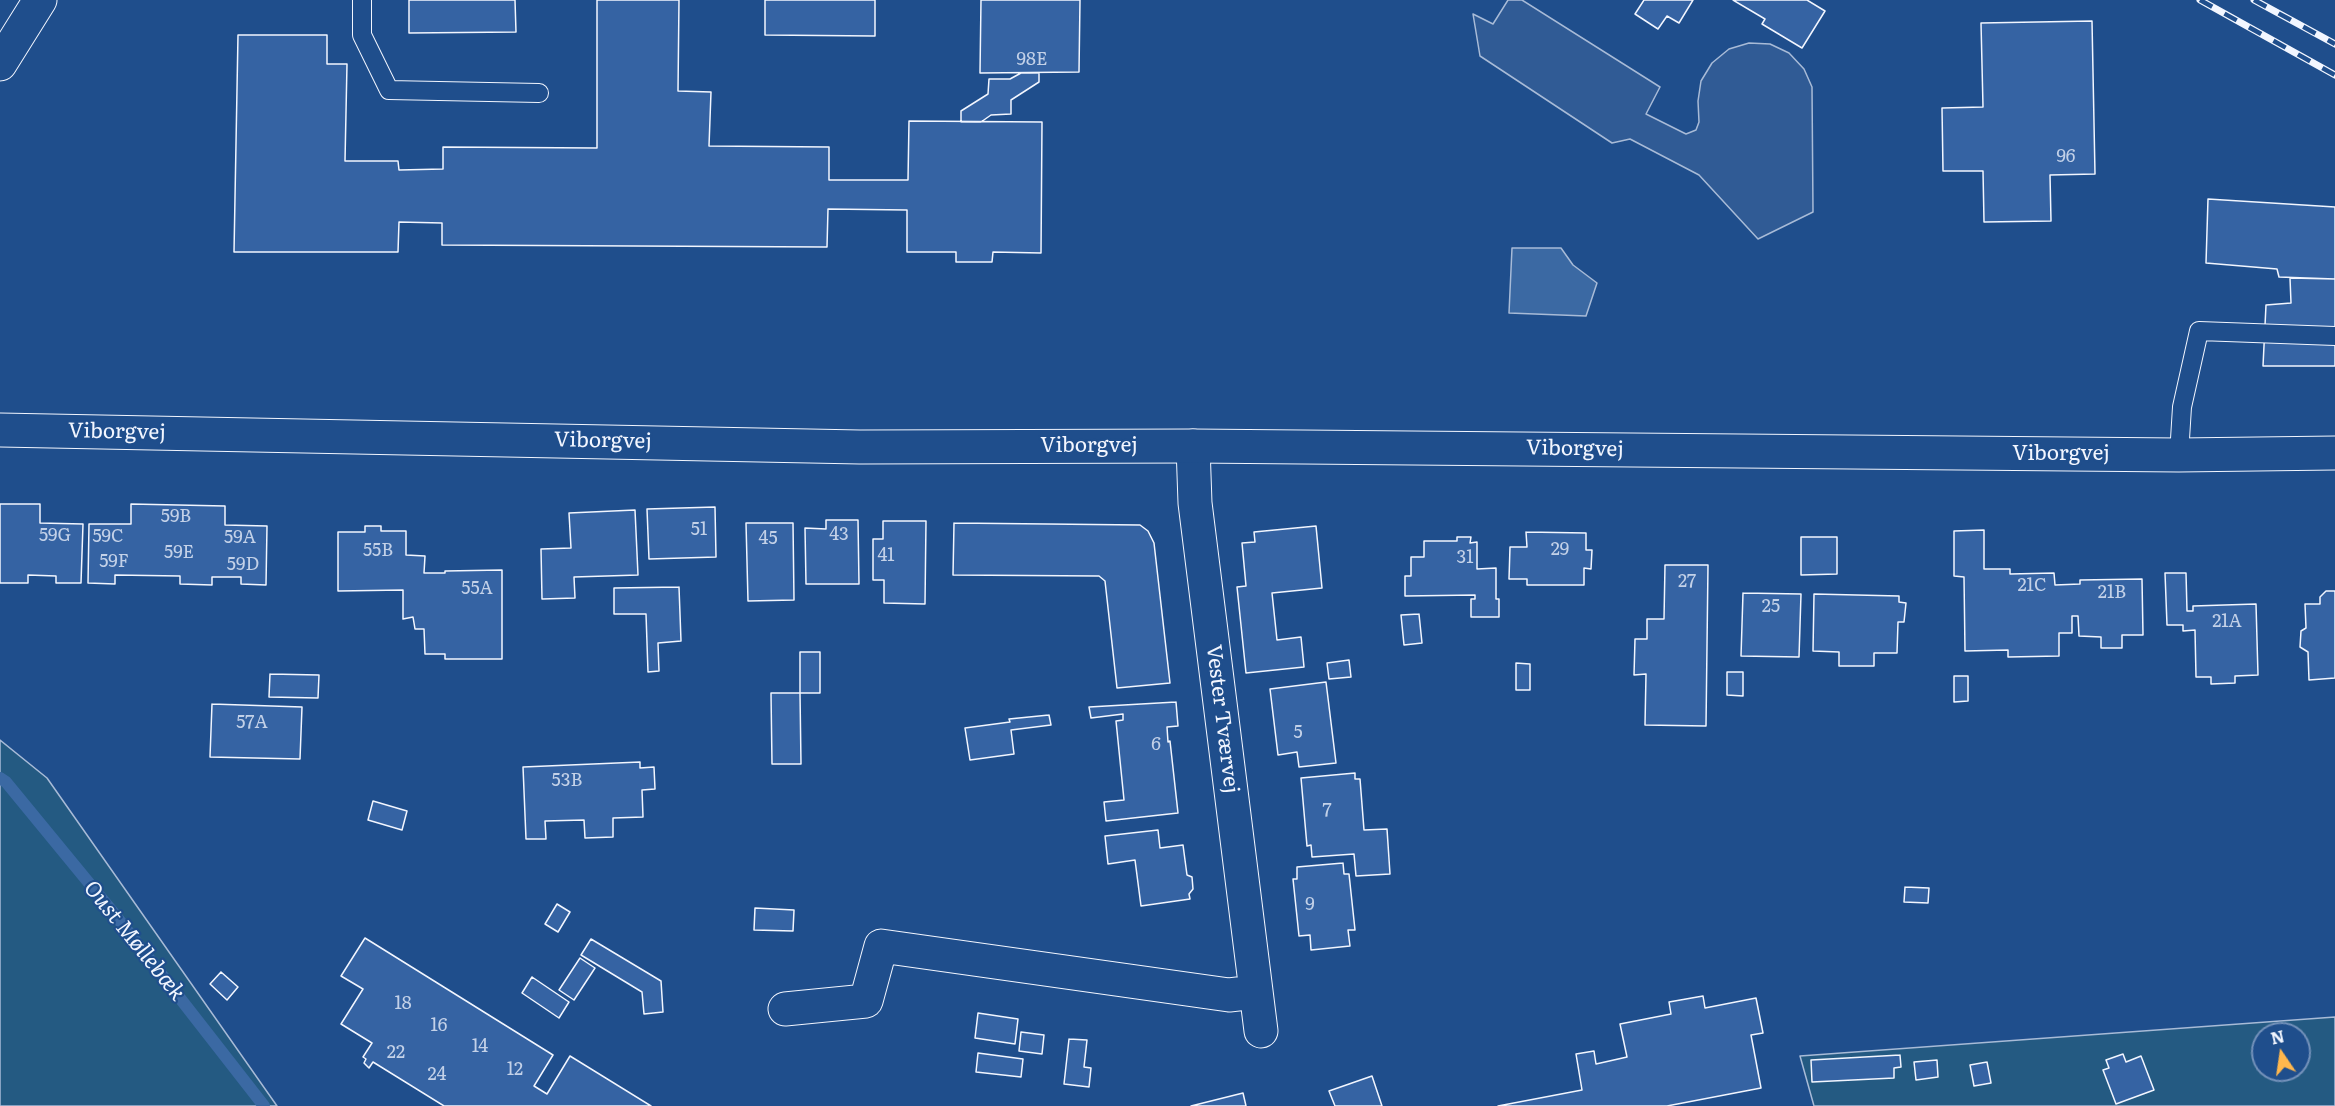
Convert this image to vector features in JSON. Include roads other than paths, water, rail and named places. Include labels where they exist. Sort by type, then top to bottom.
[{"type":"street","points":[[0,64],[40,0]]},
{"type":"street","name":"Viborgvej","points":[[0,430],[848,446],[1193,446],[2179,455],[2335,453]]},
{"type":"street","name":"Vester Tværvej","points":[[1193,446],[1195,503],[1261,1030]]},
{"type":"street","name":"Viborgvej","points":[[2179,455],[2335,469]]},
{"type":"street","points":[[785,1009],[866,1001],[881,946],[1229,995],[1255,992]]},
{"type":"lane","points":[[362,0],[362,35],[389,90],[539,93]]},
{"type":"lane","points":[[2179,455],[2182,407],[2199,331],[2335,336]]},
{"type":"waterway","name":"Oust Møllebæk","points":[[0,778],[6,782],[112,911],[264,1106]]},
{"type":"railway","points":[[2200,0],[2335,75]]},
{"type":"railway","points":[[2254,0],[2335,44]]}]
